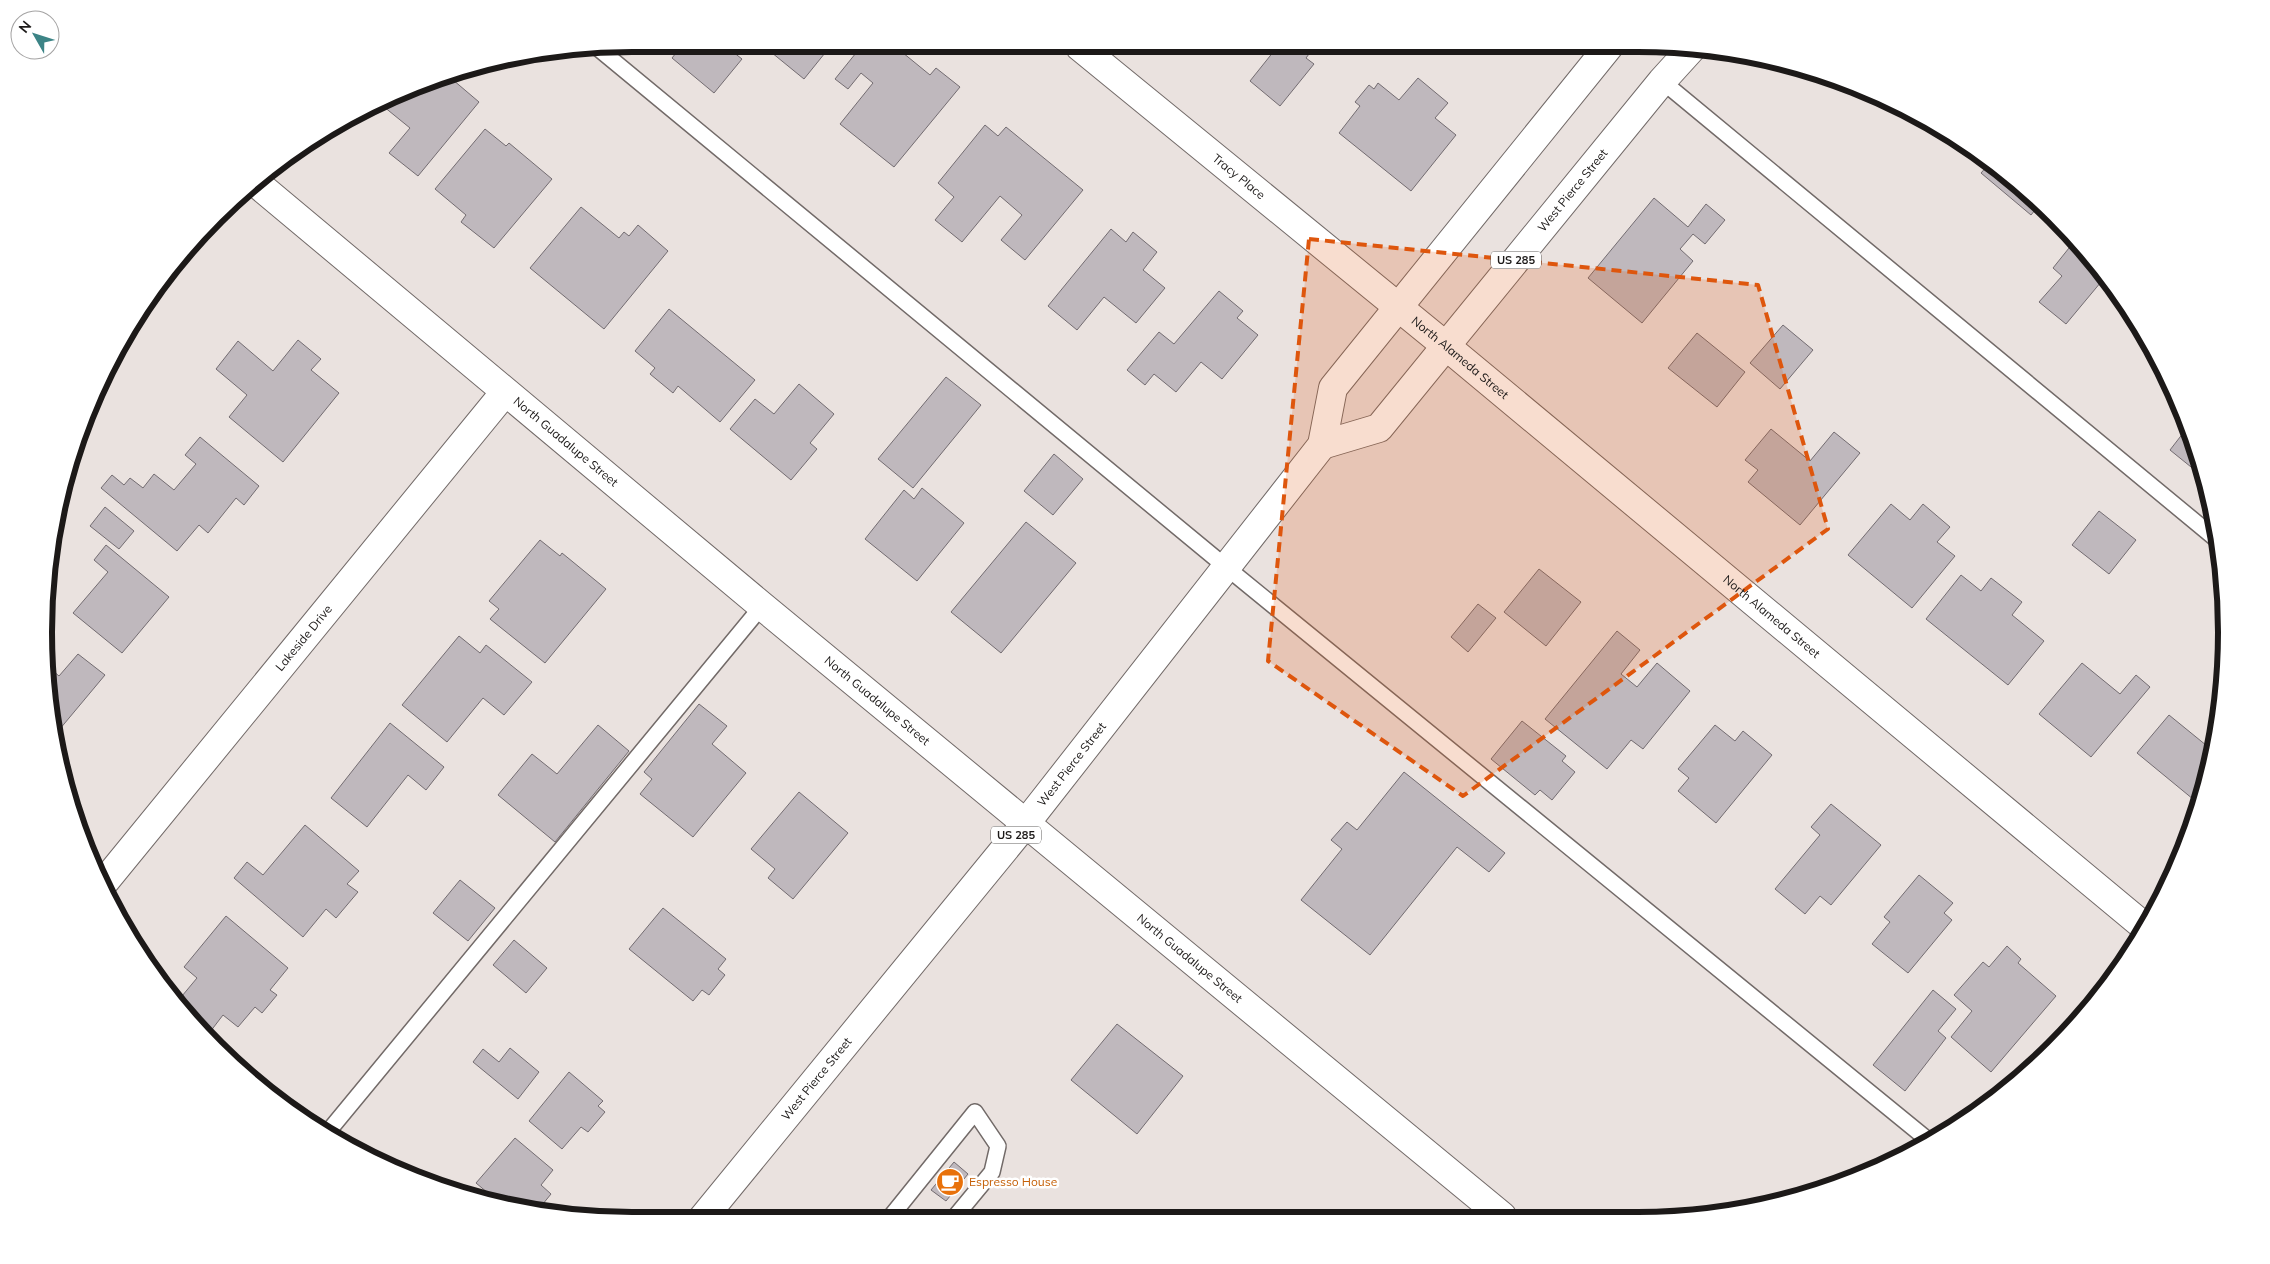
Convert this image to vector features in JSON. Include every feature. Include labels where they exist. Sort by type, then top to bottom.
[{"type":"main road","name":"Tracy Place","points":[[1086,52],[1397,307]]},
{"type":"main road","name":"West Pierce Street","points":[[708,1212],[1026,822],[1322,445],[1333,388],[1604,52]]},
{"type":"main road","name":"West Pierce Street","points":[[1322,445],[1379,428],[1662,81],[1686,55]]},
{"type":"main road","name":"North Guadalupe Street","points":[[261,187],[762,606],[1497,1212]]},
{"type":"main road","name":"North Alameda Street","points":[[1397,307],[2140,923]]},
{"type":"main road","name":"Lakeside Drive","points":[[108,878],[505,392]]},
{"type":"lane","points":[[604,53],[1226,567],[1924,1136]]},
{"type":"lane","points":[[1662,81],[2209,533]]},
{"type":"lane","points":[[332,1127],[762,606]]},
{"type":"lane","points":[[894,1212],[975,1112],[998,1146],[992,1172],[959,1212]]},
{"type":"highlighted area","points":[[1309,239],[1758,285],[1828,529],[1463,796],[1268,661]]},
{"type":"building","points":[[677,52],[733,52],[742,59],[714,93],[672,58]]},
{"type":"building","points":[[771,52],[826,52],[804,79]]},
{"type":"building","points":[[857,52],[902,52],[930,75],[936,68],[960,87],[894,167],[840,124],[873,83],[861,73],[848,89],[835,79]]},
{"type":"building","points":[[1273,52],[1310,52],[1306,58],[1314,64],[1280,106],[1250,81]]},
{"type":"building","points":[[1418,78],[1448,103],[1435,118],[1456,135],[1411,191],[1339,133],[1360,106],[1355,102],[1369,85],[1374,89],[1378,83],[1399,100]]},
{"type":"building","points":[[454,81],[479,102],[418,176],[389,153],[410,128],[385,108]]},
{"type":"building","points":[[985,125],[998,136],[1006,127],[1083,190],[1025,260],[1001,240],[1022,215],[1000,196],[962,242],[935,220],[954,197],[938,183]]},
{"type":"building","points":[[485,129],[506,146],[509,143],[552,179],[494,248],[461,222],[466,215],[435,189]]},
{"type":"building","points":[[1985,168],[2035,210],[2031,215],[1981,173]]},
{"type":"building","points":[[1654,198],[1688,227],[1706,204],[1725,220],[1705,244],[1693,234],[1680,249],[1693,261],[1642,323],[1588,278]]},
{"type":"building","points":[[581,207],[619,238],[624,232],[629,236],[638,225],[668,251],[604,329],[530,268]]},
{"type":"building","points":[[1111,229],[1126,242],[1133,232],[1157,252],[1143,270],[1165,288],[1136,323],[1104,297],[1077,330],[1048,306]]},
{"type":"building","points":[[2070,246],[2101,283],[2066,324],[2039,302],[2062,276],[2053,268]]},
{"type":"building","points":[[1219,291],[1243,311],[1237,318],[1258,335],[1222,379],[1201,362],[1176,392],[1154,374],[1145,385],[1127,370],[1159,332],[1174,344]]},
{"type":"building","points":[[669,309],[755,380],[720,422],[678,386],[673,393],[650,374],[655,368],[635,351]]},
{"type":"building","points":[[1783,325],[1813,350],[1780,389],[1750,363]]},
{"type":"building","points":[[1697,333],[1745,372],[1717,407],[1668,368]]},
{"type":"building","points":[[298,340],[321,359],[311,370],[339,393],[283,462],[229,417],[247,395],[216,369],[238,341],[273,371]]},
{"type":"building","points":[[946,377],[981,405],[913,488],[878,459]]},
{"type":"building","points":[[799,384],[834,414],[810,443],[817,449],[791,480],[730,429],[755,399],[774,414]]},
{"type":"building","points":[[1771,429],[1810,461],[1834,432],[1860,453],[1800,525],[1748,482],[1758,470],[1745,460]]},
{"type":"building","points":[[2182,434],[2194,470],[2170,450]]},
{"type":"building","points":[[200,437],[259,486],[244,505],[236,498],[208,533],[199,525],[177,551],[101,488],[112,475],[124,485],[130,478],[143,488],[154,474],[174,490],[196,464],[185,455]]},
{"type":"building","points":[[1054,454],[1083,479],[1053,515],[1024,491]]},
{"type":"building","points":[[922,488],[964,523],[917,581],[865,539],[904,490],[914,499]]},
{"type":"building","points":[[1891,504],[1910,520],[1923,504],[1950,527],[1937,542],[1955,556],[1912,608],[1848,555]]},
{"type":"building","points":[[105,507],[134,531],[119,549],[90,526]]},
{"type":"building","points":[[2099,511],[2136,540],[2109,574],[2072,545]]},
{"type":"building","points":[[1026,522],[1076,563],[1001,653],[951,612]]},
{"type":"building","points":[[540,540],[560,556],[562,553],[606,589],[545,663],[490,619],[499,609],[489,601]]},
{"type":"building","points":[[106,545],[169,597],[122,653],[73,613],[108,572],[94,560]]},
{"type":"building","points":[[1539,569],[1581,602],[1546,646],[1504,612]]},
{"type":"building","points":[[1961,575],[1981,591],[1991,578],[2022,602],[2012,615],[2044,641],[2008,685],[1926,619]]},
{"type":"building","points":[[1478,604],[1496,618],[1468,652],[1451,637]]},
{"type":"building","points":[[1617,631],[1640,650],[1621,674],[1637,687],[1657,663],[1690,691],[1643,749],[1631,740],[1607,769],[1545,719]]},
{"type":"building","points":[[459,636],[480,653],[486,645],[532,682],[504,715],[483,698],[447,742],[402,705]]},
{"type":"building","points":[[78,654],[105,675],[61,728],[54,672],[59,676]]},
{"type":"building","points":[[2082,663],[2120,694],[2136,675],[2150,687],[2091,757],[2039,714]]},
{"type":"building","points":[[699,704],[727,726],[712,744],[746,773],[693,837],[640,794],[652,779],[644,772]]},
{"type":"building","points":[[2169,715],[2206,745],[2193,799],[2137,753]]},
{"type":"building","points":[[1522,721],[1566,756],[1562,761],[1575,772],[1552,800],[1540,790],[1535,795],[1491,759]]},
{"type":"building","points":[[390,723],[444,767],[426,790],[408,775],[367,827],[331,798]]},
{"type":"building","points":[[598,725],[629,751],[555,842],[498,795],[532,754],[557,774]]},
{"type":"building","points":[[1715,725],[1735,741],[1743,731],[1772,755],[1716,823],[1678,791],[1689,778],[1678,769]]},
{"type":"building","points":[[1404,772],[1505,853],[1489,872],[1457,847],[1370,955],[1301,900],[1342,849],[1331,840],[1347,822],[1357,830]]},
{"type":"building","points":[[799,792],[848,833],[793,899],[768,878],[775,869],[751,849]]},
{"type":"building","points":[[1831,804],[1881,845],[1831,905],[1820,896],[1805,914],[1775,889],[1820,835],[1811,827]]},
{"type":"building","points":[[305,825],[359,871],[347,884],[358,892],[336,918],[326,909],[303,937],[234,878],[247,862],[263,875]]},
{"type":"building","points":[[1919,875],[1953,903],[1944,913],[1952,920],[1908,973],[1872,944],[1890,922],[1884,917]]},
{"type":"building","points":[[460,880],[495,908],[468,941],[433,913]]},
{"type":"building","points":[[663,908],[726,959],[718,969],[725,975],[709,995],[702,990],[693,1001],[629,949]]},
{"type":"building","points":[[226,916],[288,968],[270,990],[277,995],[262,1013],[255,1007],[238,1027],[223,1015],[211,1030],[182,997],[197,978],[184,967]]},
{"type":"building","points":[[514,940],[547,968],[526,993],[493,965]]},
{"type":"building","points":[[2007,946],[2021,959],[2018,963],[2056,996],[1991,1072],[1951,1037],[1972,1011],[1954,995],[1983,962],[1989,967]]},
{"type":"building","points":[[1933,990],[1956,1009],[1938,1031],[1946,1038],[1905,1091],[1873,1065]]},
{"type":"building","points":[[1117,1024],[1183,1076],[1137,1134],[1071,1080]]},
{"type":"building","points":[[510,1048],[539,1072],[518,1099],[473,1062],[483,1049],[499,1062]]},
{"type":"building","points":[[569,1072],[603,1101],[598,1106],[605,1112],[588,1132],[581,1127],[562,1149],[529,1121]]},
{"type":"building","points":[[515,1138],[553,1170],[541,1185],[551,1194],[543,1204],[488,1193],[476,1183]]},
{"type":"building","name":"Espresso House","points":[[954,1162],[968,1174],[946,1201],[931,1190]]},
{"type":"place","name":"Espresso House","points":[[950,1182]]}]
